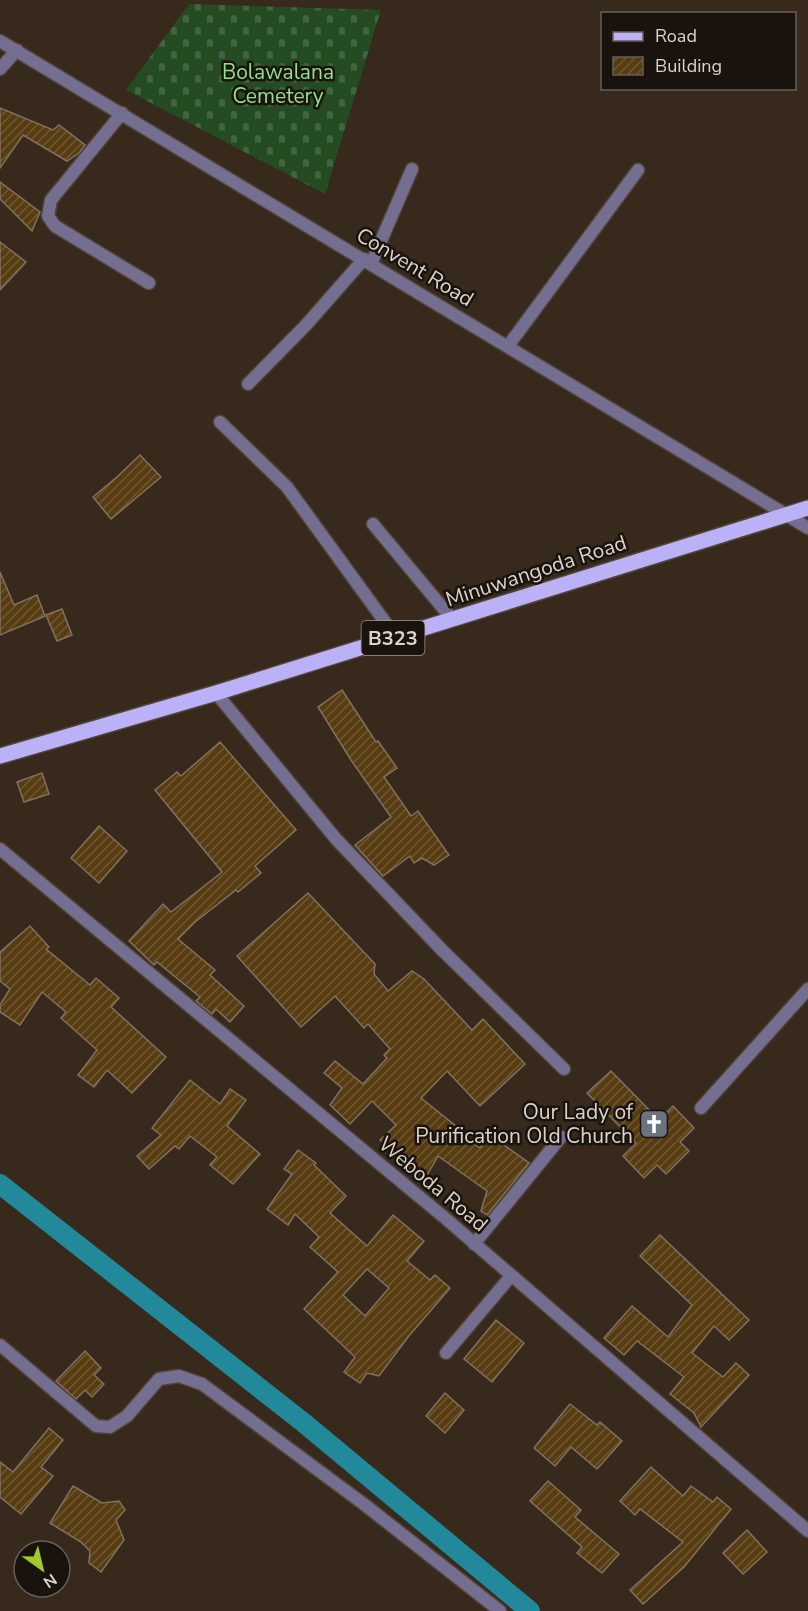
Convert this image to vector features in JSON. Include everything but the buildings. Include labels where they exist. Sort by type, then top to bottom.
[{"type":"main road","name":"Minuwangoda Road","points":[[0,756],[216,693],[808,508]]},
{"type":"street","name":"Convent Road","points":[[0,41],[808,528]]},
{"type":"street","points":[[0,69],[17,50]]},
{"type":"street","points":[[122,113],[51,200],[48,216],[54,226],[149,283]]},
{"type":"street","points":[[248,384],[368,261],[412,169]]},
{"type":"street","points":[[508,346],[638,170]]},
{"type":"street","points":[[220,422],[287,487],[396,637]]},
{"type":"street","points":[[373,524],[452,619]]},
{"type":"street","points":[[216,693],[336,839],[442,950],[564,1069]]},
{"type":"street","name":"Weboda Road","points":[[0,849],[474,1244],[808,1531]]},
{"type":"street","points":[[701,1108],[808,988]]},
{"type":"street","points":[[474,1244],[561,1137]]},
{"type":"street","points":[[446,1353],[511,1276]]},
{"type":"street","points":[[0,1345],[96,1426],[110,1427],[127,1416],[159,1379],[179,1376],[202,1384],[365,1505],[491,1608]]},
{"type":"green space","name":"Bolawalana Cemetery","points":[[189,4],[381,10],[325,194],[126,90]]},
{"type":"waterway","points":[[0,1184],[304,1423],[530,1611]]},
{"type":"place","name":"Our Lady of Purification Old Church","points":[[654,1124]]}]
